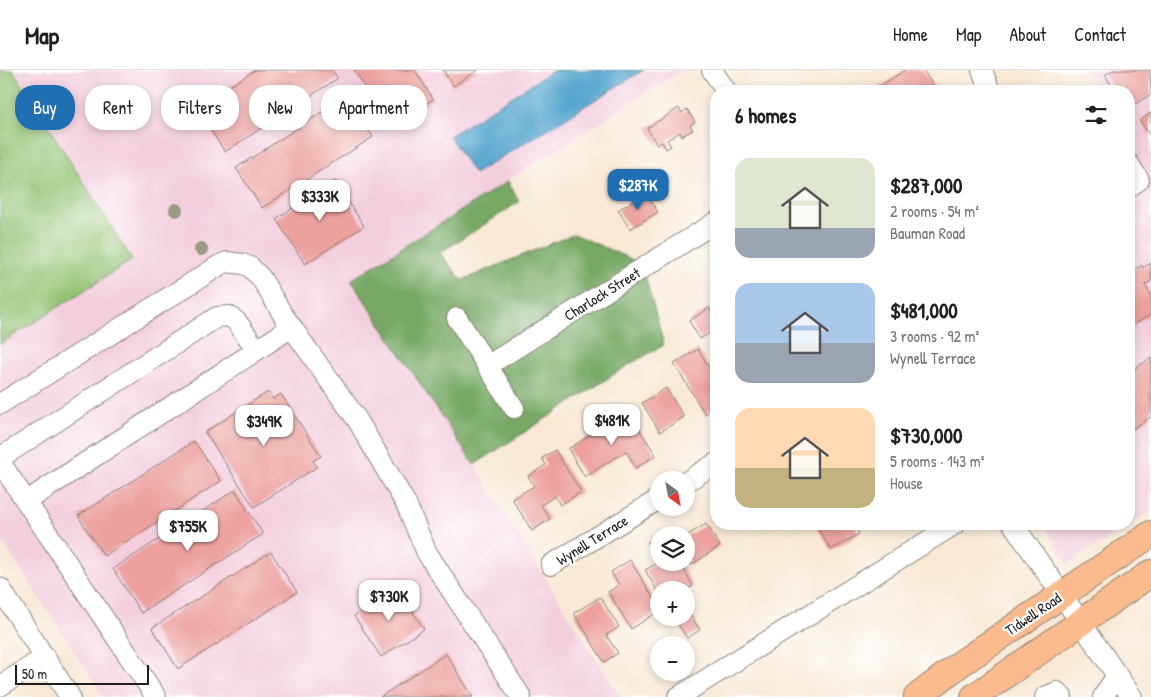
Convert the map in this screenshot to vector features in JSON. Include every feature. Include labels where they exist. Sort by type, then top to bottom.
[{"type":"main road","name":"Tidwell Road","points":[[917,697],[960,664],[1151,534]]},
{"type":"main road","points":[[974,697],[1151,572]]},
{"type":"street","points":[[712,70],[722,85]]},
{"type":"street","points":[[982,70],[988,85]]},
{"type":"street","name":"Charlock Street","points":[[487,366],[710,226]]},
{"type":"street","points":[[0,404],[213,268],[228,262],[243,264],[256,272],[358,421],[406,504],[427,553],[521,697]]},
{"type":"street","points":[[0,458],[217,317],[229,316],[237,322],[257,350]]},
{"type":"street","points":[[457,318],[514,408]]},
{"type":"street","points":[[27,501],[292,327]]},
{"type":"street","points":[[0,462],[156,697]]},
{"type":"street","points":[[695,476],[710,467]]},
{"type":"street","name":"Wynell Terrace","points":[[551,565],[650,504]]},
{"type":"street","points":[[678,697],[945,530]]},
{"type":"street","points":[[1017,530],[1132,697]]},
{"type":"street","points":[[0,588],[70,697]]},
{"type":"street","points":[[0,686],[44,658]]},
{"type":"street","points":[[1103,697],[1117,675]]},
{"type":"street","points":[[1045,697],[1056,692],[1062,697]]},
{"type":"shaded area","points":[[0,70],[682,70],[351,280],[478,471],[620,697],[104,697],[0,538]]},
{"type":"shaded area","points":[[1086,70],[1151,70],[1151,511],[1135,521],[1135,85],[1096,85]]},
{"type":"shaded area","points":[[1047,530],[1121,530],[1068,564]]},
{"type":"green space","points":[[0,70],[13,70],[22,85],[15,85],[15,130],[51,130],[132,260],[0,344]]},
{"type":"green space","points":[[508,181],[519,202],[440,253],[462,280],[574,234],[642,264],[664,345],[630,364],[474,465],[351,280]]},
{"type":"water","points":[[554,70],[644,70],[474,174],[449,136]]},
{"type":"building","points":[[255,70],[332,70],[338,78],[327,85],[321,85],[321,89],[311,96],[311,85],[249,85],[249,130],[259,130],[225,152],[210,130],[239,130],[239,85],[232,85]]},
{"type":"building","points":[[354,70],[415,70],[424,85],[364,85]]},
{"type":"building","points":[[443,70],[478,70],[453,86]]},
{"type":"building","points":[[905,70],[923,70],[933,85],[882,85]]},
{"type":"building","points":[[1113,70],[1150,70],[1151,94],[1135,104],[1135,85],[1111,85],[1105,75]]},
{"type":"building","points":[[427,89],[433,99],[427,103]]},
{"type":"building","points":[[679,108],[682,113],[687,109],[695,122],[690,125],[693,130],[682,136],[680,132],[667,140],[671,146],[666,149],[662,142],[657,145],[647,128]]},
{"type":"building","points":[[321,113],[321,130],[369,130],[373,137],[262,208],[236,168],[295,130],[311,130],[311,119]]},
{"type":"building","points":[[1150,113],[1151,115],[1151,137],[1140,121]]},
{"type":"building","points":[[335,181],[364,226],[305,264],[276,219]]},
{"type":"building","points":[[646,193],[658,212],[630,229],[618,210]]},
{"type":"building","points":[[1151,263],[1151,281],[1145,285],[1151,295],[1151,314],[1135,324],[1135,270],[1142,265],[1143,268]]},
{"type":"building","points":[[709,308],[710,333],[700,339],[689,321]]},
{"type":"building","points":[[698,349],[710,369],[710,411],[705,414],[674,364]]},
{"type":"building","points":[[1151,358],[1151,417],[1135,427],[1135,368]]},
{"type":"building","points":[[666,388],[684,417],[660,432],[642,403]]},
{"type":"building","points":[[268,392],[273,399],[281,394],[321,456],[313,461],[317,467],[254,507],[205,432]]},
{"type":"building","points":[[628,412],[656,455],[636,468],[626,451],[585,477],[568,449]]},
{"type":"building","points":[[194,441],[221,481],[104,556],[78,516]]},
{"type":"building","points":[[555,450],[581,492],[560,505],[555,496],[541,505],[550,519],[532,531],[512,499],[534,486],[528,476],[546,465],[542,458]]},
{"type":"building","points":[[235,490],[263,534],[141,613],[113,569]]},
{"type":"building","points":[[706,524],[720,546],[695,562],[695,531]]},
{"type":"building","points":[[819,530],[857,530],[859,534],[831,550]]},
{"type":"building","points":[[271,552],[297,592],[178,669],[152,628]]},
{"type":"building","points":[[630,560],[650,592],[650,617],[631,629],[608,592],[619,585],[611,572]]},
{"type":"building","points":[[650,567],[650,571],[685,571],[690,581],[651,581],[645,570]]},
{"type":"building","points":[[397,588],[424,629],[381,657],[354,616]]},
{"type":"building","points":[[600,597],[619,627],[606,635],[618,653],[604,662],[574,613]]},
{"type":"building","points":[[695,622],[700,630],[690,636],[686,636],[679,626],[695,626]]},
{"type":"building","points":[[446,654],[473,697],[380,697]]}]
